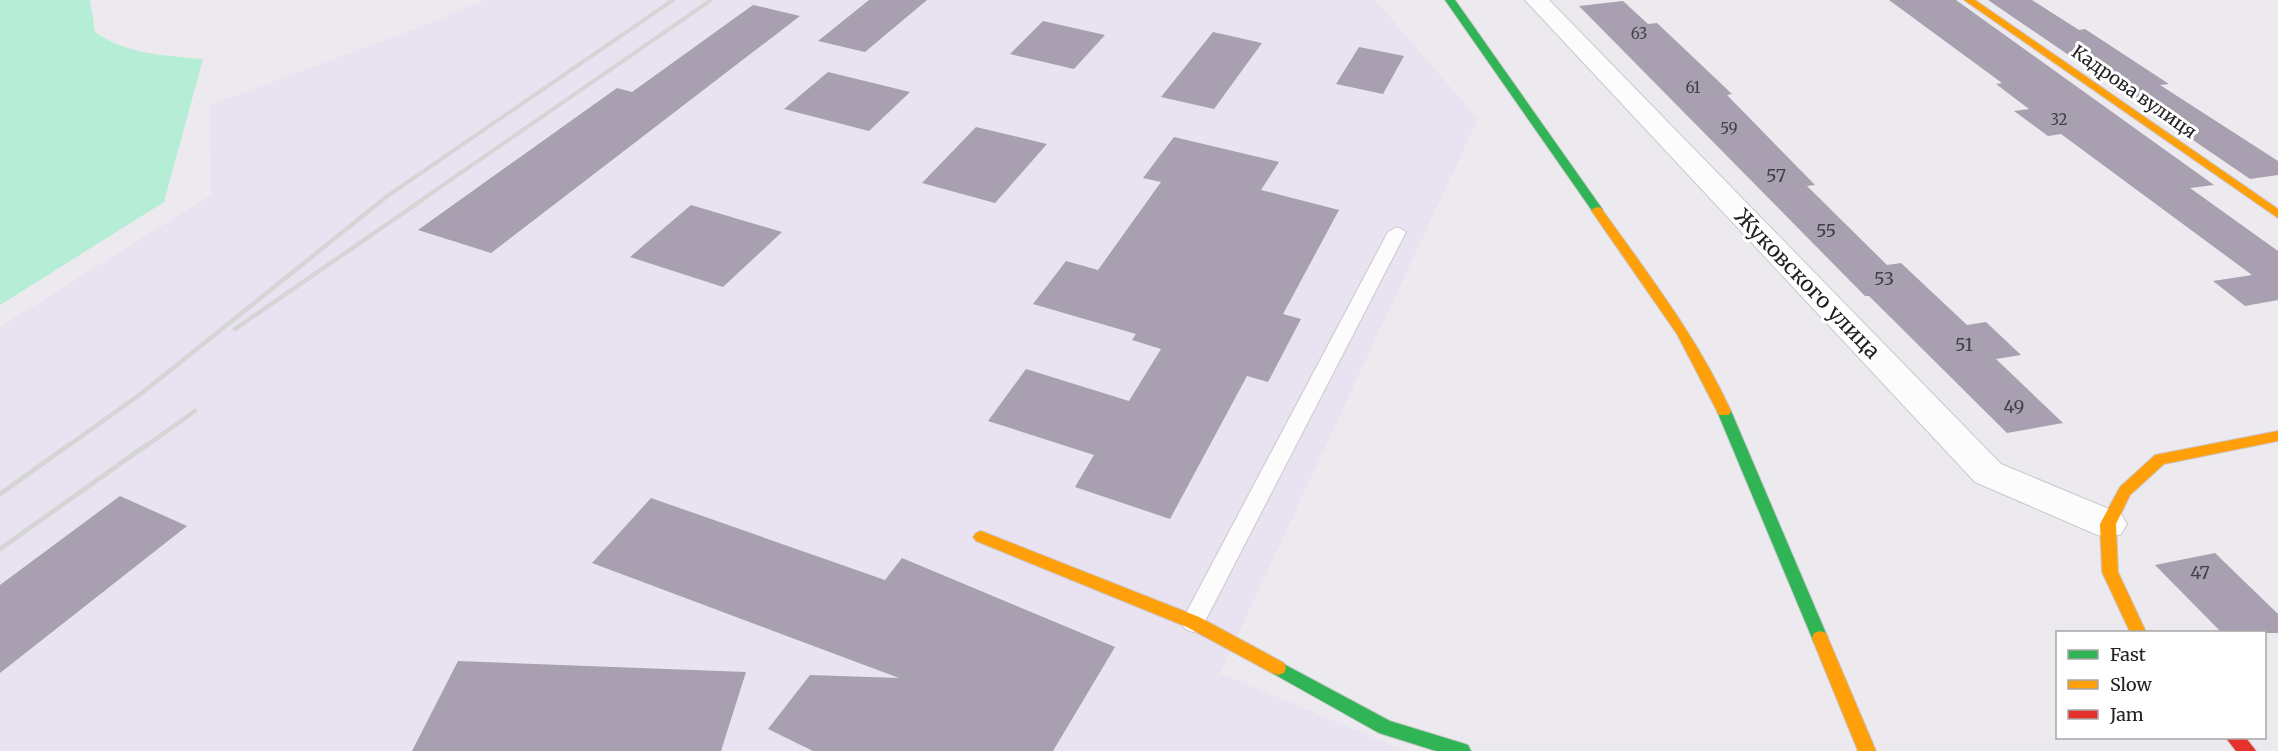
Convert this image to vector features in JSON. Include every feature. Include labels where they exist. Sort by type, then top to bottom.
[{"type":"street","points":[[1450,0],[1661,302],[1715,389],[1867,751]]},
{"type":"street","name":"Жуковского улица","points":[[1536,0],[1988,473],[2108,524]]},
{"type":"street","name":"Кадрова вулиця","points":[[1969,0],[2278,214]]},
{"type":"street","points":[[2138,631],[2110,572],[2108,524],[2125,491],[2160,459],[2278,436]]},
{"type":"street","points":[[981,537],[1193,622],[1385,727],[1462,751]]},
{"type":"street","points":[[2236,739],[2247,751]]},
{"type":"lane","points":[[1193,622],[1397,232]]},
{"type":"shaded area","points":[[485,0],[1375,0],[1478,119],[1220,673],[1406,751],[0,751],[0,327],[211,195],[210,105],[417,28]]},
{"type":"green space","points":[[0,0],[90,0],[95,32],[107,39],[147,53],[203,59],[164,202],[0,305]]},
{"type":"building","points":[[869,0],[927,0],[865,52],[818,41]]},
{"type":"building","points":[[1889,0],[1956,0],[2214,185],[2190,188],[2278,251],[2278,300],[2245,306],[2213,281],[2252,275],[2061,134],[2048,136],[2014,111],[2029,109],[1996,84],[2002,83]]},
{"type":"building","points":[[1988,0],[2032,0],[2079,30],[2085,29],[2169,84],[2160,85],[2278,161],[2278,175],[2250,179]]},
{"type":"building","points":[[1623,1],[1648,24],[1657,23],[1732,94],[1727,95],[1815,185],[1807,186],[1887,265],[1901,263],[1967,325],[1986,322],[2021,355],[1996,359],[2063,423],[2007,433],[1869,296],[1865,296],[1579,6]]},
{"type":"building","points":[[753,5],[800,16],[491,253],[418,230],[617,88],[632,92]]},
{"type":"building","points":[[1043,21],[1105,35],[1074,69],[1010,54]]},
{"type":"building","points":[[1213,32],[1262,43],[1214,109],[1161,97]]},
{"type":"building","points":[[1359,47],[1404,56],[1383,94],[1336,84]]},
{"type":"building","points":[[828,72],[910,92],[869,131],[784,109]]},
{"type":"building","points":[[976,127],[1047,144],[995,203],[922,183]]},
{"type":"building","points":[[1174,137],[1279,162],[1261,190],[1339,210],[1283,314],[1301,319],[1268,382],[1247,376],[1170,519],[1075,487],[1094,455],[988,421],[1026,369],[1129,401],[1161,349],[1132,340],[1136,334],[1033,304],[1066,261],[1098,270],[1161,182],[1143,178]]},
{"type":"building","points":[[691,205],[782,232],[723,287],[630,257]]},
{"type":"building","points":[[120,496],[187,526],[0,673],[0,585]]},
{"type":"building","points":[[651,498],[885,580],[902,558],[1115,647],[1053,751],[813,751],[768,729],[810,675],[899,678],[592,563]]},
{"type":"building","points":[[2215,553],[2278,614],[2278,633],[2220,631],[2155,565]]},
{"type":"building","points":[[458,661],[746,672],[721,751],[412,751]]},
{"type":"railway","points":[[383,199],[673,0]]},
{"type":"railway","points":[[423,199],[711,0]]},
{"type":"railway","points":[[68,446],[142,393],[385,198]]},
{"type":"railway","points":[[235,329],[425,198]]},
{"type":"railway","points":[[146,446],[195,411]]},
{"type":"railway","points":[[0,494],[70,444]]},
{"type":"railway","points":[[0,549],[148,444]]},
{"type":"traffic: fast","points":[[1450,0],[1597,210]]},
{"type":"traffic: fast","points":[[1724,411],[1820,638]]},
{"type":"traffic: fast","points":[[1278,668],[1385,727],[1462,751]]},
{"type":"traffic: slow","points":[[1969,0],[2278,214]]},
{"type":"traffic: slow","points":[[1597,210],[1649,283],[1698,358],[1724,411]]},
{"type":"traffic: slow","points":[[2138,631],[2110,572],[2108,524],[2125,491],[2160,459],[2278,436]]},
{"type":"traffic: slow","points":[[981,537],[1193,622],[1278,668]]},
{"type":"traffic: slow","points":[[1820,638],[1867,751]]},
{"type":"traffic: jam","points":[[2236,739],[2247,751]]}]
